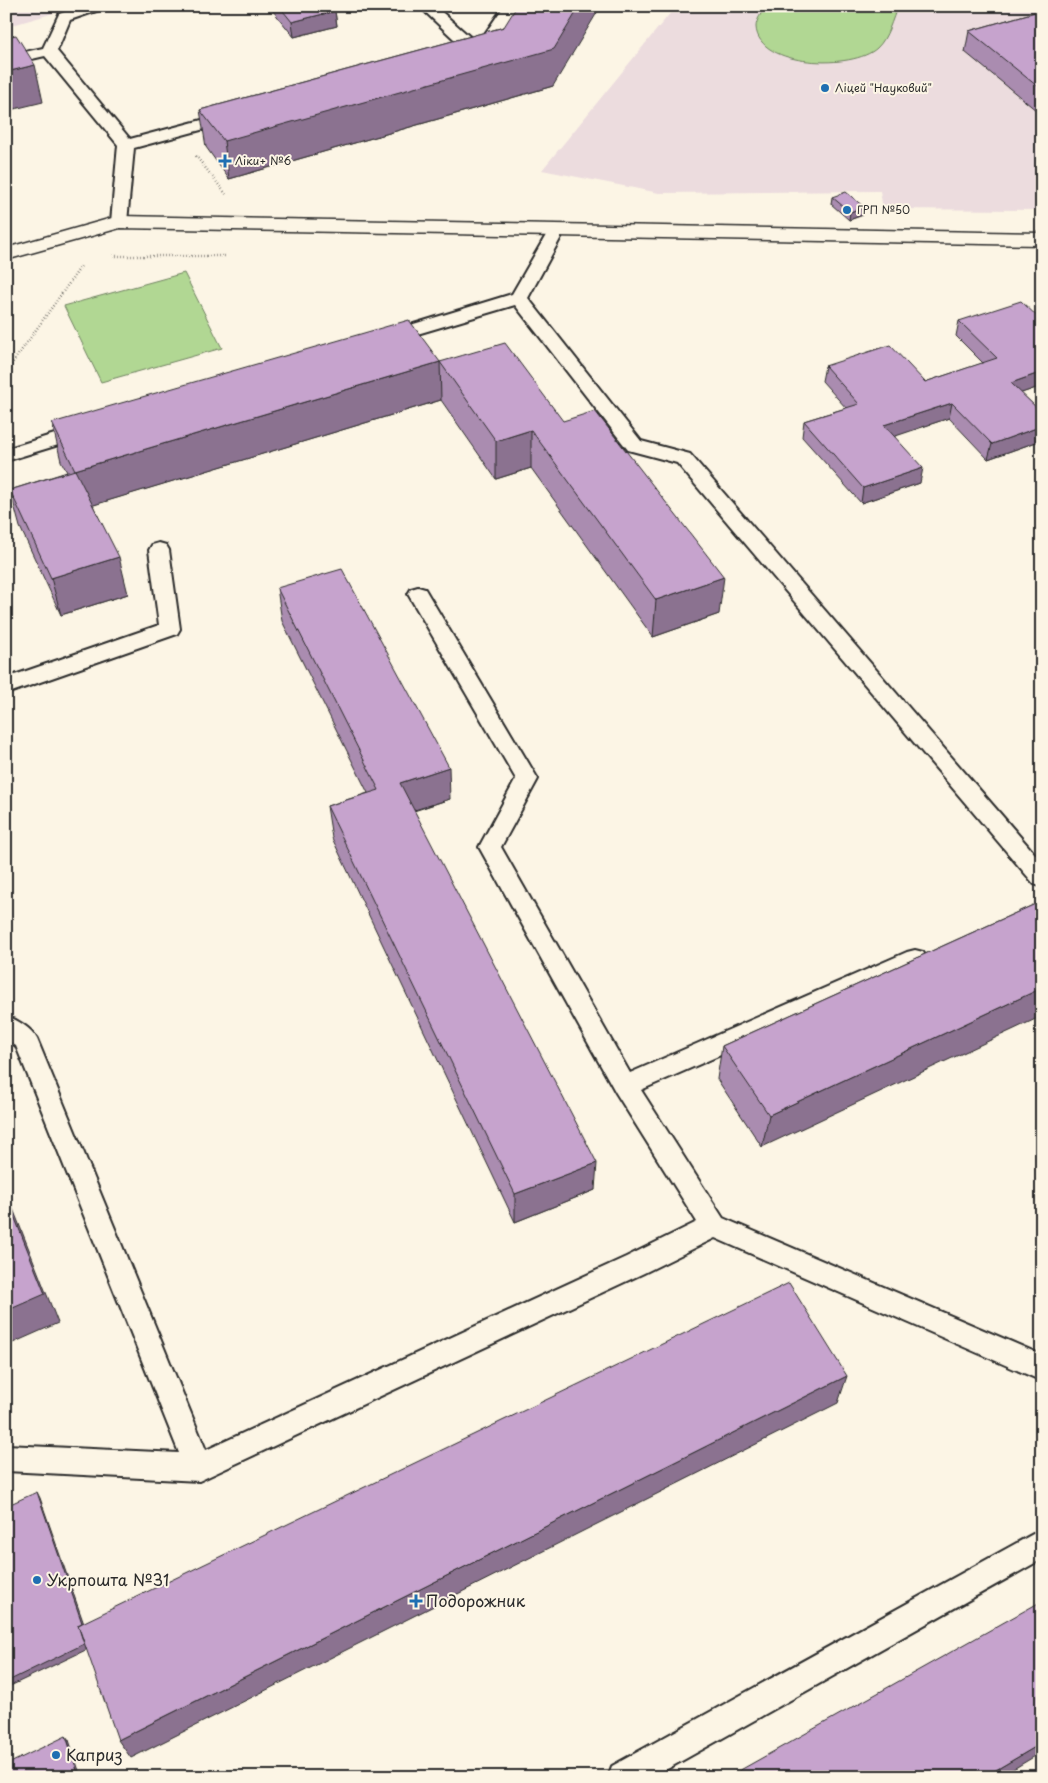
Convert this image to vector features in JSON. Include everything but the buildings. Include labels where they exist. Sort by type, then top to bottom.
[{"type":"street","points":[[6,254],[119,222],[1042,239]]},
{"type":"lane","points":[[49,51],[64,17],[97,6]]},
{"type":"lane","points":[[426,6],[480,54]]},
{"type":"lane","points":[[461,59],[480,54],[512,6]]},
{"type":"lane","points":[[6,61],[49,51]]},
{"type":"lane","points":[[49,51],[126,144],[119,222]]},
{"type":"lane","points":[[126,144],[244,114]]},
{"type":"lane","points":[[367,345],[519,298],[557,230]]},
{"type":"lane","points":[[519,298],[635,446],[683,458],[1042,878]]},
{"type":"lane","points":[[6,455],[101,426]]},
{"type":"lane","points":[[6,686],[170,629],[159,550]]},
{"type":"lane","points":[[418,594],[527,779],[490,847],[625,1086],[714,1226],[1042,1368]]},
{"type":"lane","points":[[625,1086],[933,951]]},
{"type":"lane","points":[[6,1026],[26,1039],[198,1467]]},
{"type":"lane","points":[[6,1458],[198,1467],[714,1226]]},
{"type":"lane","points":[[623,1777],[1042,1543]]},
{"type":"path","points":[[6,372],[83,264]]},
{"type":"shaded area","points":[[6,6],[78,6],[6,27]]},
{"type":"shaded area","name":"Ліцей \"Науковий\"","points":[[676,6],[1042,6],[1042,210],[883,209],[880,191],[659,193],[542,170]]},
{"type":"green space","points":[[765,6],[898,6],[887,34],[877,48],[865,55],[849,60],[829,62],[789,57],[773,51],[761,41],[756,24]]},
{"type":"green space","points":[[184,273],[222,348],[101,382],[64,306]]},
{"type":"place","name":"Ліцей \"Науковий\"","points":[[825,88]]},
{"type":"place","name":"Ліки+ №6","points":[[225,161]]},
{"type":"place","name":"ГРП №50","points":[[847,210]]},
{"type":"place","name":"Укрпошта №31","points":[[37,1580]]},
{"type":"place","name":"Подорожник","points":[[416,1601]]},
{"type":"place","name":"Каприз","points":[[56,1755]]}]
